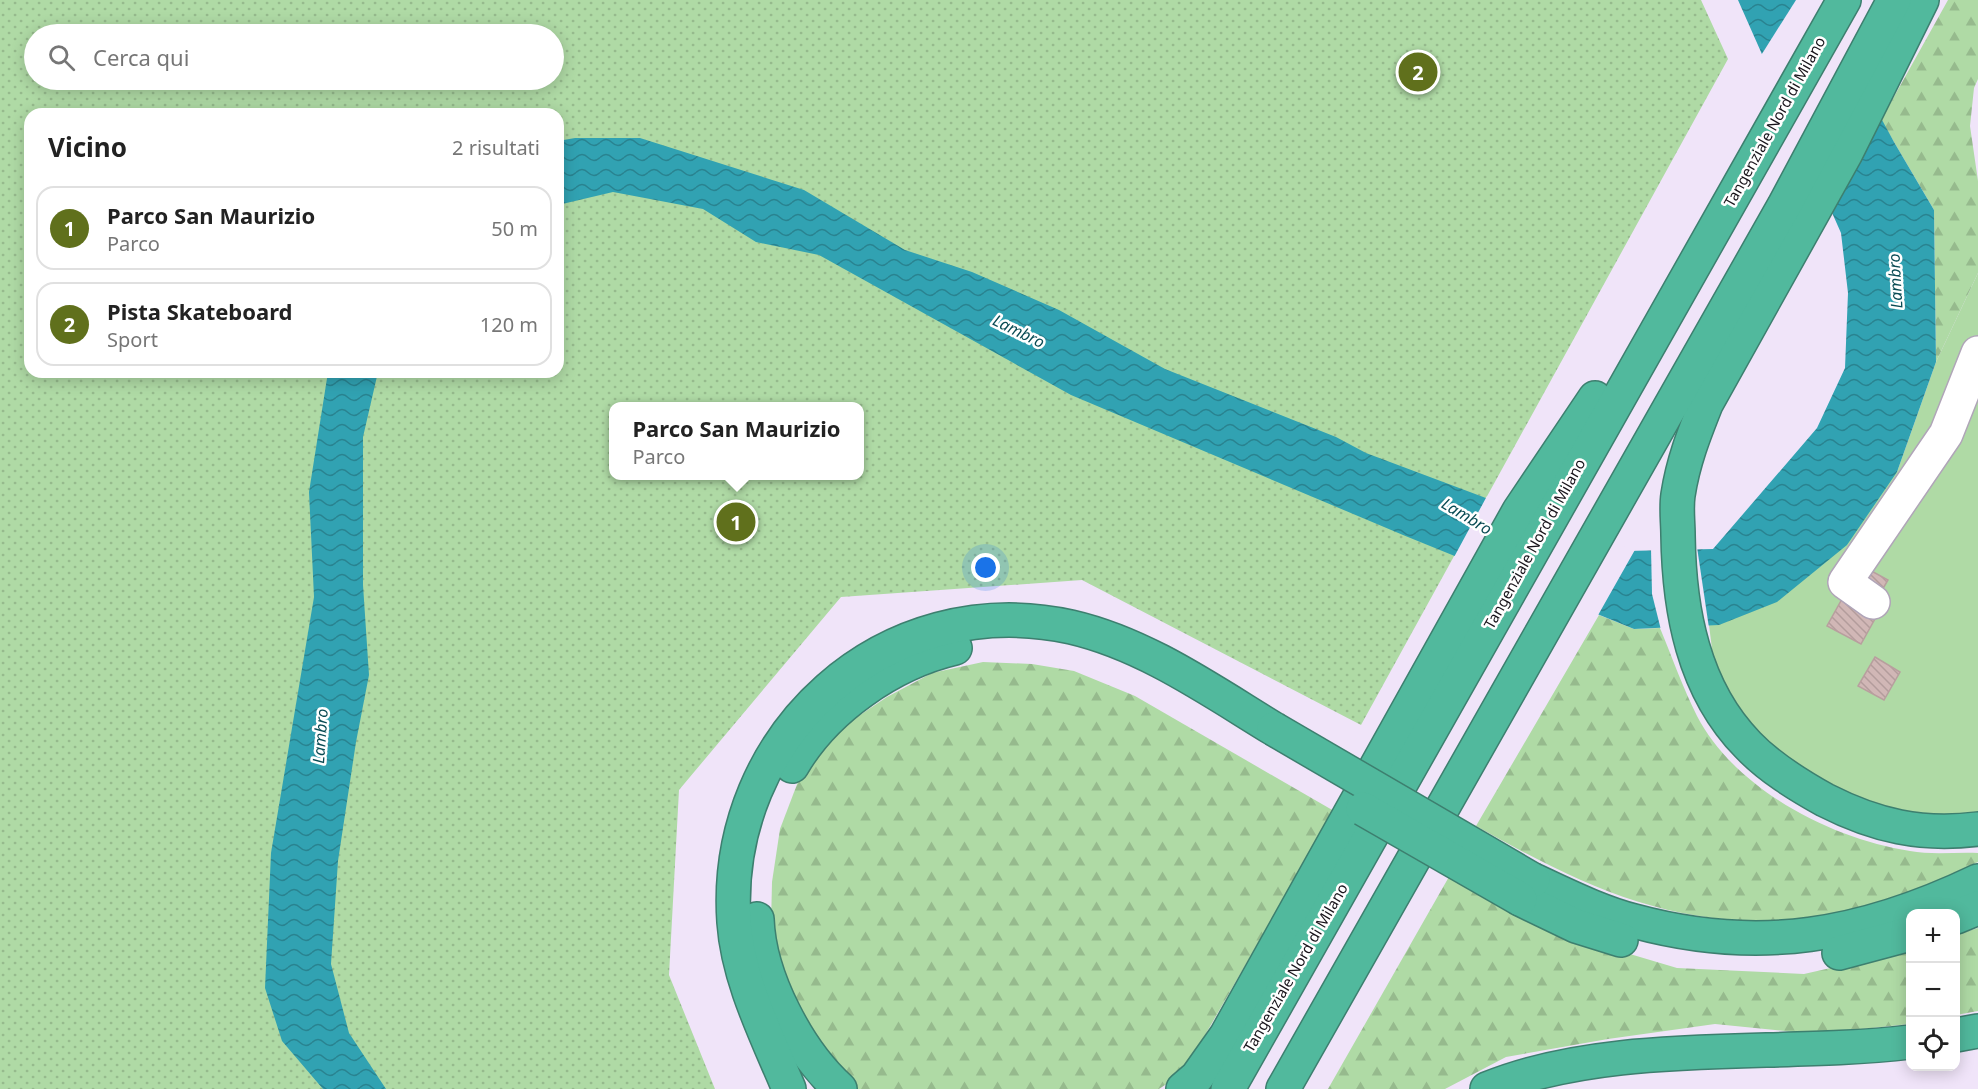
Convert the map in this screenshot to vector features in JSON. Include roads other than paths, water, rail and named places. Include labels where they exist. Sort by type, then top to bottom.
[{"type":"highway","name":"Tangenziale Nord di Milano","points":[[1228,1089],[1483,607],[1519,511],[1550,489],[1748,169],[1844,0]]},
{"type":"highway","points":[[1906,5],[1796,214],[1688,447],[1678,496],[1678,560],[1683,609],[1693,654],[1718,704],[1747,745],[1794,783],[1850,813],[1896,828],[1951,832],[1978,829]]},
{"type":"highway","points":[[1283,1089],[1607,517],[1796,214]]},
{"type":"highway","points":[[1183,1089],[1197,1077],[1226,1036],[1483,607]]},
{"type":"highway","points":[[789,1089],[750,995],[734,924],[734,885],[739,849],[746,815],[760,778],[778,747],[803,714],[859,665],[892,645],[931,630],[976,620],[1021,621],[1070,627],[1112,639],[1160,662],[1268,739],[1458,865],[1527,889],[1634,921],[1689,933],[1745,938],[1795,938],[1844,930],[1901,913],[1978,881]]},
{"type":"highway","points":[[840,1089],[822,1073],[797,1036],[779,1001],[765,960],[757,924],[756,886],[767,821],[780,788],[798,757],[816,735],[854,698],[893,671],[933,653],[977,643],[1021,642],[1068,649],[1105,661],[1268,739]]},
{"type":"highway","points":[[1527,889],[1576,926],[1625,942],[1743,959],[1797,959],[1847,952],[1906,935]]},
{"type":"highway","points":[[1960,915],[1978,908]]},
{"type":"highway","points":[[1960,1034],[1978,1031]]},
{"type":"highway","points":[[1486,1089],[1505,1081],[1569,1066],[1643,1057],[1851,1049],[1906,1043]]},
{"type":"lane","points":[[1873,602],[1845,582],[1947,434],[1978,352]]},
{"type":"water","name":"Lambro","points":[[1738,0],[1817,0],[1894,142],[1934,210],[1936,362],[1897,472],[1847,545],[1777,602],[1719,625],[1634,629],[1403,535],[1071,395],[819,255],[756,242],[703,209],[613,192],[564,204],[564,140],[640,138],[804,190],[905,250],[972,272],[1059,310],[1165,369],[1336,437],[1366,453],[1627,551],[1713,549],[1817,428],[1845,368],[1848,293],[1841,233]]},
{"type":"water","name":"Lambro","points":[[327,378],[377,378],[363,437],[363,585],[369,675],[356,742],[338,861],[331,964],[349,1033],[386,1089],[323,1089],[282,1041],[265,988],[271,853],[314,597],[309,492]]},
{"type":"place","name":"Pista Skateboard","points":[[1418,72]]},
{"type":"place","name":"Parco San Maurizio","points":[[736,522]]}]
